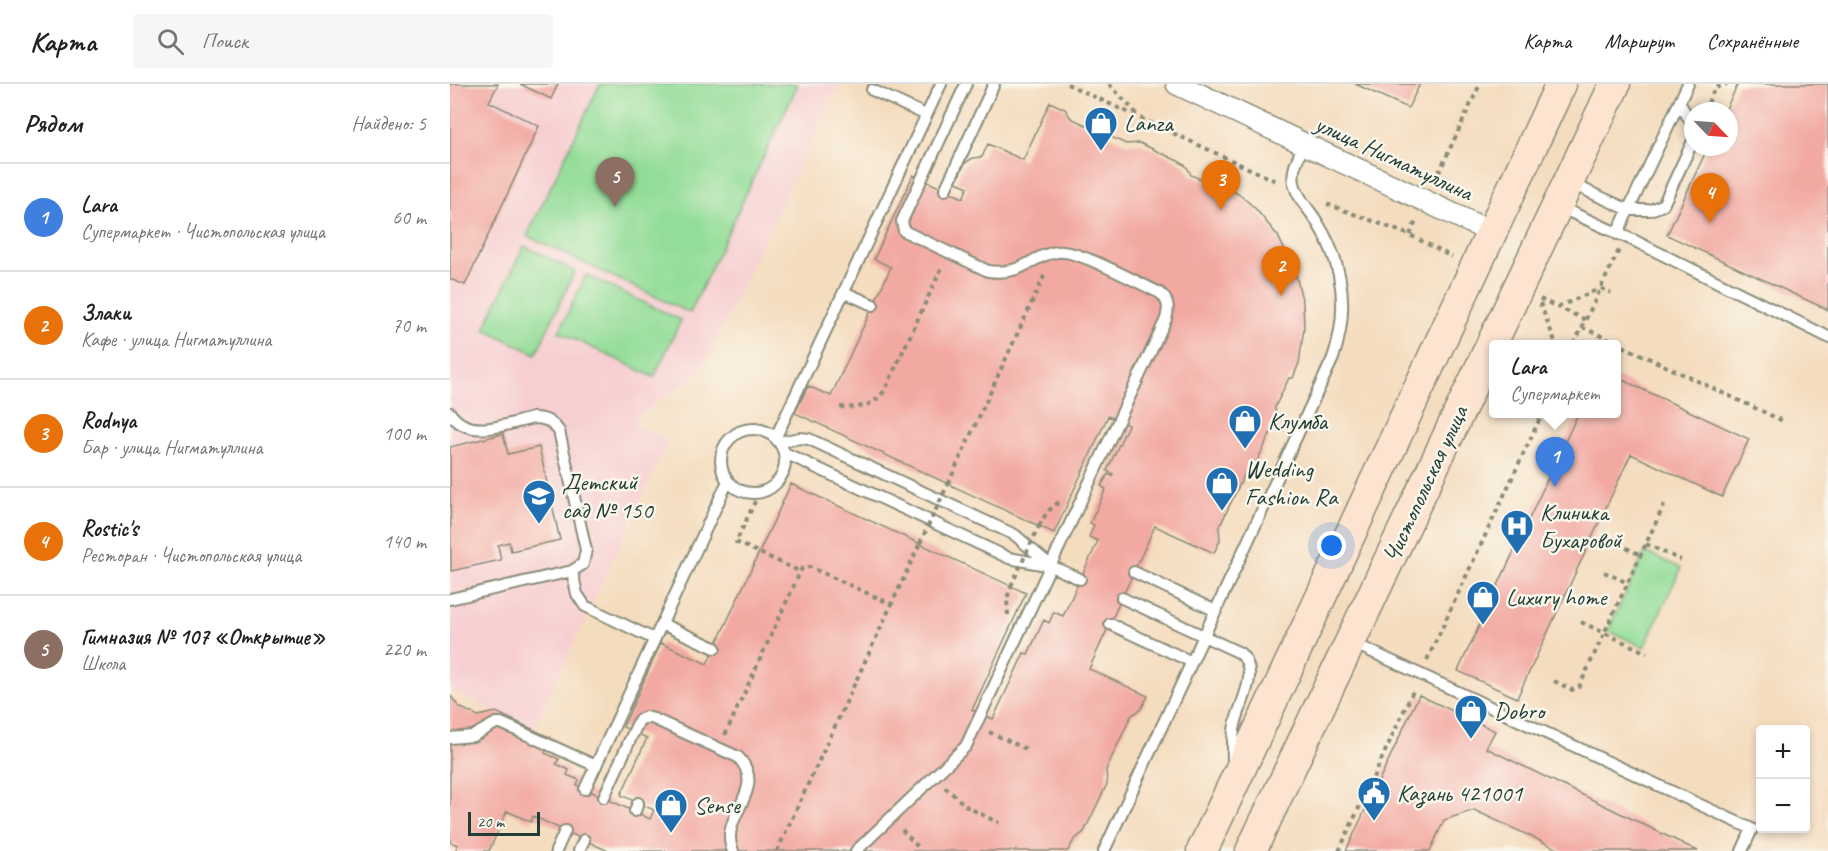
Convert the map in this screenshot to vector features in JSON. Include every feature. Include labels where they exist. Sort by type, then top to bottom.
[{"type":"main road","name":"Чистопольская улица","points":[[1202,851],[1561,84]]},
{"type":"main road","name":"Чистопольская улица","points":[[1494,340],[1615,84]]},
{"type":"main road","name":"Чистопольская улица","points":[[1251,851],[1489,350]]},
{"type":"street","name":"улица Нигматуллина","points":[[1177,84],[1491,232]]},
{"type":"lane","points":[[778,440],[940,84]]},
{"type":"lane","points":[[856,851],[962,751],[969,741],[1166,319],[1168,310],[1168,303],[1160,293],[1070,251],[1045,255],[1019,269],[998,272],[988,270],[908,234],[902,226],[902,221],[966,84]]},
{"type":"lane","points":[[945,190],[994,84]]},
{"type":"lane","points":[[1617,234],[1688,84]]},
{"type":"lane","points":[[872,90],[926,115]]},
{"type":"lane","points":[[1680,104],[1684,110]]},
{"type":"lane","points":[[1104,851],[1333,358],[1340,334],[1343,307],[1342,283],[1335,257],[1326,237],[1296,191],[1293,172],[1304,144]]},
{"type":"lane","points":[[1563,194],[1629,210],[1650,210],[1663,205],[1686,156]]},
{"type":"lane","points":[[1563,194],[1617,234],[1828,337]]},
{"type":"lane","points":[[844,292],[873,305]]},
{"type":"lane","points":[[450,413],[460,424],[477,429],[533,418],[542,418],[554,424],[559,431],[586,550],[583,564],[572,571],[450,599]]},
{"type":"lane","points":[[754,428],[762,429],[778,440],[785,453],[786,461],[782,476],[772,487],[759,493],[742,491],[728,481],[723,474],[722,450],[731,436],[738,432],[754,428]]},
{"type":"lane","points":[[778,440],[800,438],[809,440],[1015,535],[1051,566]]},
{"type":"lane","points":[[785,453],[1010,558],[1051,566],[1080,579]]},
{"type":"lane","points":[[585,789],[728,481]]},
{"type":"lane","points":[[572,571],[577,594],[585,606],[654,639]]},
{"type":"lane","points":[[1134,572],[1216,611]]},
{"type":"lane","points":[[1122,598],[1240,653],[1245,658],[1250,669],[1235,726],[1233,785]]},
{"type":"lane","points":[[662,624],[715,648]]},
{"type":"lane","points":[[1110,624],[1192,662]]},
{"type":"lane","points":[[1351,641],[1752,829],[1742,851]]},
{"type":"lane","points":[[604,797],[639,720],[654,718],[738,757],[744,764],[748,773],[747,792],[731,826],[729,836],[733,851]]},
{"type":"lane","points":[[450,738],[473,736],[496,723],[501,723],[596,765]]},
{"type":"lane","points":[[556,851],[566,831]]},
{"type":"lane","points":[[579,851],[584,840]]},
{"type":"path","points":[[1067,84],[1077,86],[1296,191],[1410,235],[1480,84]]},
{"type":"path","points":[[1109,84],[1142,119]]},
{"type":"path","points":[[1708,102],[1715,87],[1727,84]]},
{"type":"path","points":[[1576,340],[1620,249],[1635,241]]},
{"type":"path","points":[[777,851],[1056,252]]},
{"type":"path","points":[[840,407],[868,406],[885,390],[949,253]]},
{"type":"path","points":[[1558,307],[1600,288],[1611,293]]},
{"type":"path","points":[[1538,297],[1554,340]]},
{"type":"path","points":[[1582,327],[1610,340]]},
{"type":"path","points":[[1621,345],[1784,421]]},
{"type":"path","points":[[1339,851],[1540,418]]},
{"type":"path","points":[[759,493],[736,542],[801,572]]},
{"type":"path","points":[[1554,681],[1572,690],[1577,690],[1665,503]]},
{"type":"path","points":[[1011,586],[1039,526]]},
{"type":"path","points":[[1618,544],[1641,555]]},
{"type":"path","points":[[1646,544],[1681,560]]},
{"type":"path","points":[[719,748],[805,567],[810,567],[891,604]]},
{"type":"path","points":[[1604,572],[1628,583]]},
{"type":"path","points":[[1581,622],[1647,652]]},
{"type":"path","points":[[935,776],[963,804],[999,823]]},
{"type":"path","points":[[891,818],[920,849]]},
{"type":"shaded area","points":[[450,84],[839,84],[702,370],[636,418],[633,424],[668,441],[534,729],[450,690]]},
{"type":"green space","points":[[600,84],[798,84],[690,313],[527,236]]},
{"type":"green space","points":[[524,246],[575,271],[536,354],[484,329]]},
{"type":"green space","points":[[586,275],[681,320],[654,377],[559,332]]},
{"type":"green space","points":[[1645,552],[1681,568],[1644,647],[1608,631]]},
{"type":"building","points":[[450,84],[498,84],[489,102],[539,126],[465,285],[450,279]]},
{"type":"building","points":[[520,84],[558,84],[551,99]]},
{"type":"building","points":[[1355,84],[1420,84],[1408,108]]},
{"type":"building","points":[[1738,84],[1828,84],[1828,310],[1667,235],[1704,156],[1738,156],[1738,102],[1729,102]]},
{"type":"building","points":[[1050,102],[1065,109],[1071,118],[1126,144],[1140,143],[1180,162],[1187,167],[1191,175],[1220,188],[1224,185],[1240,195],[1254,207],[1278,236],[1295,272],[1303,303],[1304,328],[1299,363],[1293,378],[1289,378],[1275,407],[1276,422],[1257,461],[1245,473],[1219,528],[1220,540],[1214,553],[1155,526],[1089,669],[1148,696],[1141,709],[1131,716],[1106,770],[1107,784],[1084,832],[1074,840],[1068,851],[608,851],[533,816],[531,822],[507,811],[489,851],[455,851],[458,845],[450,842],[450,695],[459,707],[478,716],[496,712],[551,738],[545,753],[559,759],[556,764],[569,770],[567,775],[579,780],[577,785],[650,819],[654,810],[621,795],[647,738],[623,727],[661,643],[707,664],[791,484],[1026,593],[972,710],[993,719],[1024,653],[1028,654],[1044,620],[1049,623],[1054,612],[1063,616],[1098,541],[1089,537],[1094,525],[1090,523],[1106,489],[1101,486],[1108,474],[1112,476],[1113,474],[1107,471],[1128,425],[1108,416],[1054,533],[795,413],[808,386],[831,396],[891,267],[874,259],[913,175],[963,198],[968,187],[956,182],[965,163],[973,158],[982,157],[988,144],[1023,160]]},
{"type":"building","points":[[1621,379],[1749,439],[1722,497],[1631,454],[1517,698],[1458,671],[1576,418],[1621,418]]},
{"type":"building","points":[[503,434],[508,454],[539,447],[560,540],[511,551],[509,542],[498,545],[501,560],[451,571],[450,447]]},
{"type":"building","points":[[1419,695],[1495,731],[1486,748],[1698,851],[1562,851],[1474,810],[1444,820],[1430,851],[1346,851]]},
{"type":"place","name":"Lanza","points":[[1101,152]]},
{"type":"place","name":"Гимназия № 107 «Открытие»","points":[[615,207]]},
{"type":"place","name":"Rodnya","points":[[1221,210]]},
{"type":"place","name":"Rostiс's","points":[[1710,223]]},
{"type":"place","name":"Злаки","points":[[1281,296]]},
{"type":"place","name":"Клумба","points":[[1245,450]]},
{"type":"place","name":"Lara","points":[[1555,487]]},
{"type":"place","name":"Wedding Fashion Ra","points":[[1222,512]]},
{"type":"place","name":"Детский сад № 150","points":[[539,525]]},
{"type":"place","name":"Клиника Бухаровой","points":[[1517,555]]},
{"type":"place","name":"Luxury home","points":[[1483,626]]},
{"type":"place","name":"Dobro","points":[[1471,740]]},
{"type":"place","name":"Казань 421001","points":[[1374,822]]},
{"type":"place","name":"Sense","points":[[671,834]]}]
